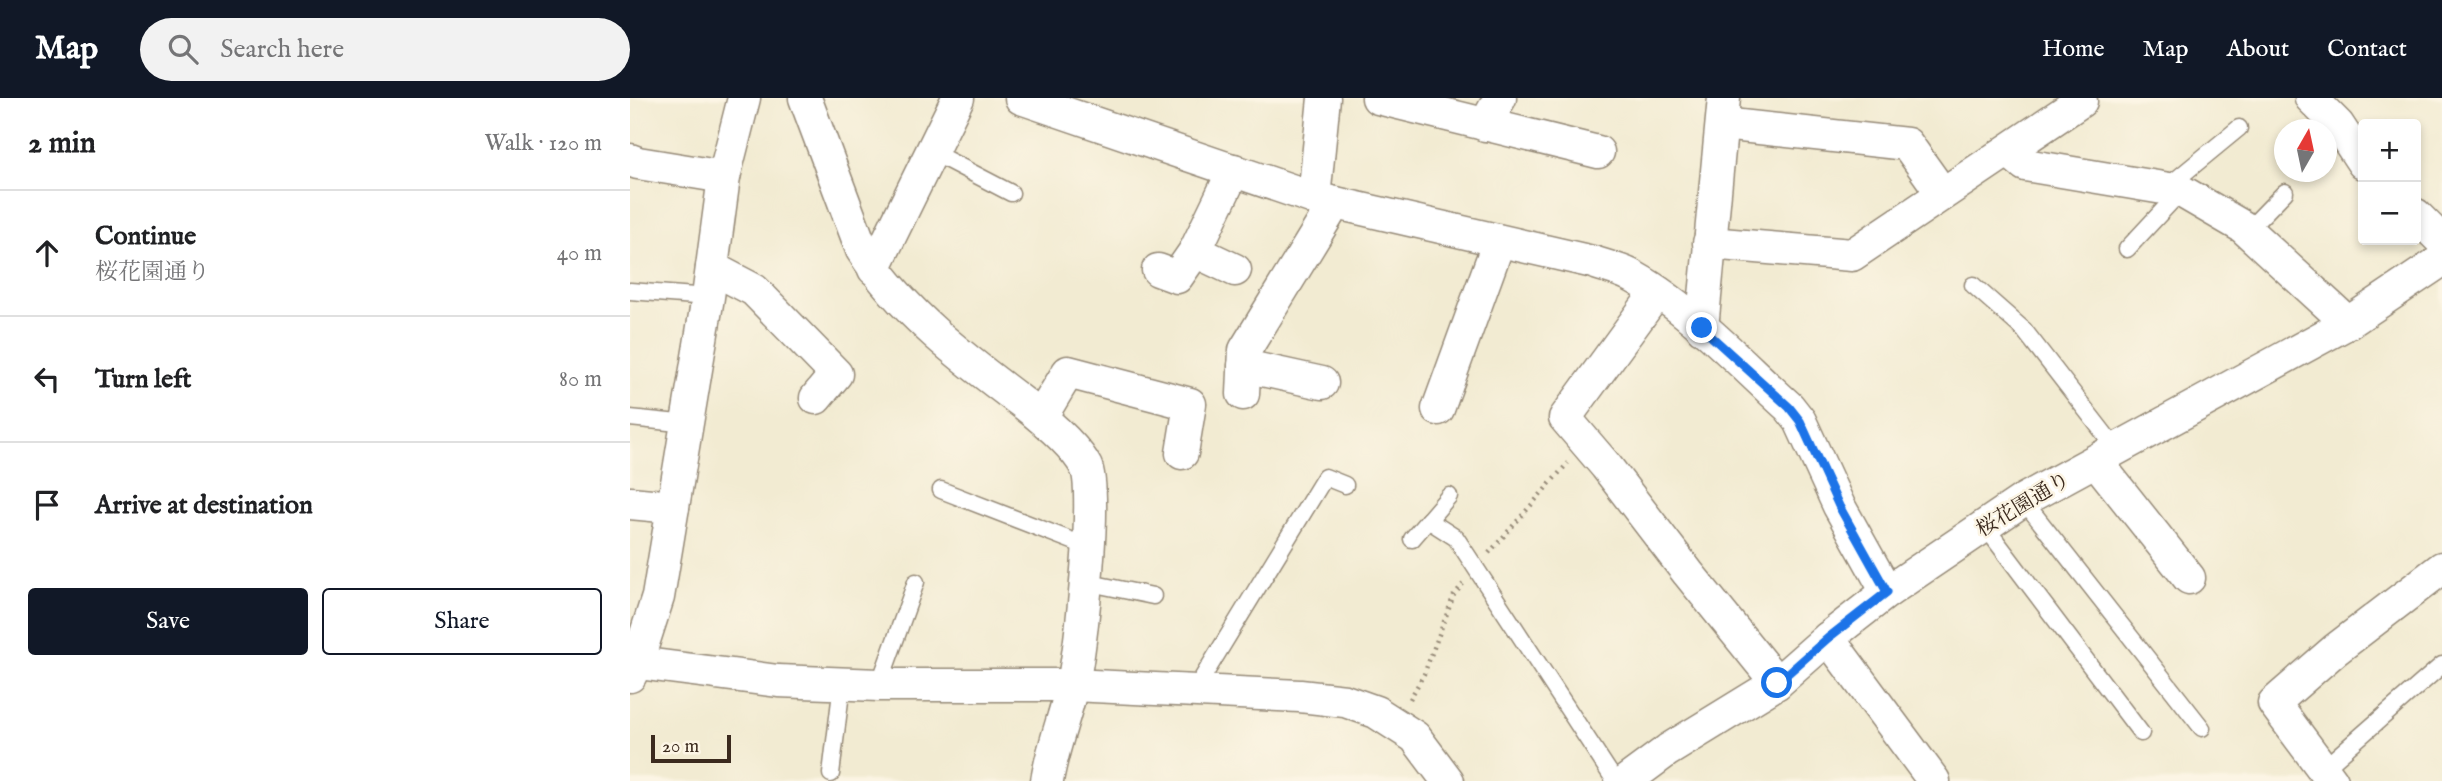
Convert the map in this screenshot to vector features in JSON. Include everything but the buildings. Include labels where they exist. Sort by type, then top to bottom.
[{"type":"street","points":[[744,98],[724,177],[688,424],[658,597],[632,667],[778,681],[879,685],[1072,685],[1300,696],[1345,701],[1376,712],[1415,737],[1448,781]]},
{"type":"street","points":[[805,98],[862,250],[874,269],[913,313],[961,356],[1041,416],[1065,439],[1086,467],[1091,487],[1085,582],[1072,685],[1047,781]]},
{"type":"street","points":[[874,269],[958,98]]},
{"type":"street","points":[[1021,98],[1324,200],[1592,262],[1626,273],[1657,292],[1702,328],[1789,407],[1800,421],[1839,506],[1887,592]]},
{"type":"street","points":[[1322,383],[1244,380],[1245,350],[1324,200],[1324,98]]},
{"type":"street","points":[[1378,98],[1492,111],[1598,152]]},
{"type":"street","points":[[1709,243],[1852,255],[2081,101],[2079,98]]},
{"type":"street","points":[[2311,98],[2337,125],[2358,156]]},
{"type":"street","points":[[1702,328],[1723,111],[1907,144],[1942,194]]},
{"type":"street","points":[[2008,151],[2025,165],[2174,190],[2247,230],[2348,323]]},
{"type":"street","points":[[630,160],[724,177]]},
{"type":"street","points":[[1158,270],[1177,277],[1195,251],[1234,170]]},
{"type":"street","points":[[2421,220],[2442,241]]},
{"type":"street","points":[[1438,409],[1499,241]]},
{"type":"street","points":[[1195,251],[1235,270]]},
{"type":"street","name":"桜花園通り","points":[[1624,781],[1668,750],[1777,683],[1828,638],[1887,592],[2023,500],[2348,323],[2442,260]]},
{"type":"street","points":[[710,283],[754,289],[836,374],[816,398]]},
{"type":"street","points":[[1657,292],[1565,418],[1777,683]]},
{"type":"street","points":[[1041,416],[1068,372],[1080,375],[1190,404],[1182,453]]},
{"type":"street","points":[[2107,455],[2189,578]]},
{"type":"street","points":[[630,503],[673,507]]},
{"type":"street","points":[[2328,775],[2274,704],[2335,650],[2442,568]]},
{"type":"street","points":[[1828,638],[1934,781]]},
{"type":"lane","points":[[2127,249],[2174,190],[2239,128]]},
{"type":"lane","points":[[932,152],[1011,193]]},
{"type":"lane","points":[[2247,230],[2285,192]]},
{"type":"lane","points":[[630,291],[710,283]]},
{"type":"lane","points":[[1973,285],[2024,330],[2107,455]]},
{"type":"lane","points":[[630,418],[688,424]]},
{"type":"lane","points":[[1195,690],[1325,477],[1345,485]]},
{"type":"lane","points":[[941,490],[1088,547]]},
{"type":"lane","points":[[1412,539],[1448,496]]},
{"type":"lane","points":[[2023,500],[2202,728]]},
{"type":"lane","points":[[1428,520],[1456,538],[1624,781]]},
{"type":"lane","points":[[1984,525],[2141,733]]},
{"type":"lane","points":[[879,685],[916,582]]},
{"type":"lane","points":[[1085,582],[1153,596]]},
{"type":"lane","points":[[2328,775],[2442,665]]},
{"type":"lane","points":[[831,774],[842,684]]},
{"type":"route","points":[[1702,328],[1789,407],[1800,421],[1839,506],[1887,592],[1828,638],[1777,683]]}]
